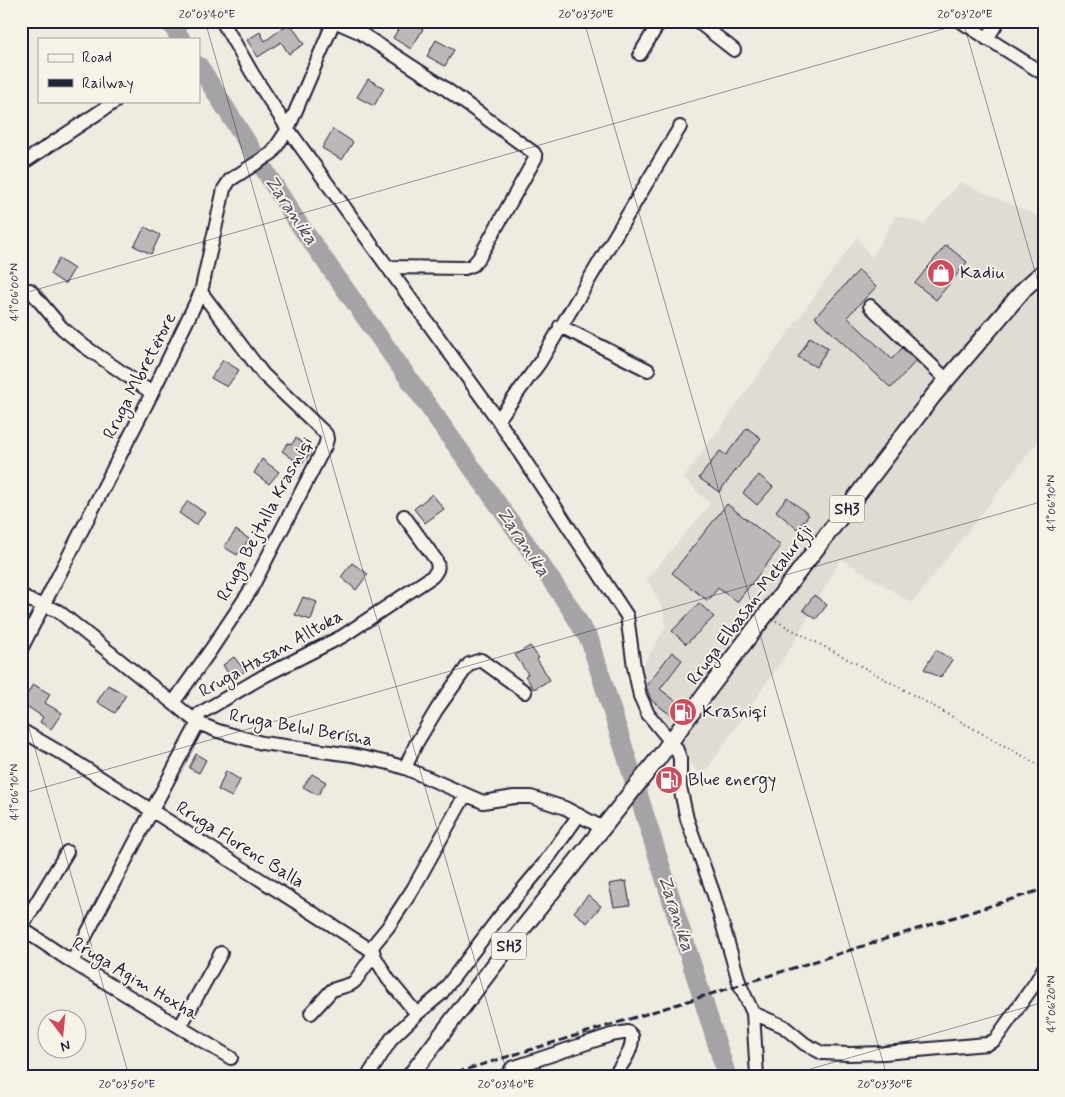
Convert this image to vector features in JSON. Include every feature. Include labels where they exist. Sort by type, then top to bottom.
[{"type":"main road","name":"Rruga Elbasan-Metalurgji","points":[[607,823],[933,396],[1025,288],[1044,271]]},
{"type":"main road","name":"SH3","points":[[414,1071],[508,947],[607,823]]},
{"type":"street","points":[[222,21],[252,73],[288,129],[498,420],[627,616],[640,696],[648,714],[676,748],[680,758],[680,787],[687,819],[714,895],[742,992],[753,1013],[757,1076]]},
{"type":"street","points":[[334,21],[359,32],[439,84],[534,153],[536,157],[479,258],[473,265],[465,268],[387,267]]},
{"type":"street","name":"Rruga Mbretërore","points":[[21,649],[152,393],[201,292],[224,189],[230,180],[239,173],[272,152],[288,129],[334,21]]},
{"type":"street","points":[[640,54],[660,21]]},
{"type":"street","points":[[696,21],[734,50]]},
{"type":"street","points":[[960,21],[1044,74]]},
{"type":"street","points":[[986,39],[998,21]]},
{"type":"street","points":[[23,160],[114,102]]},
{"type":"street","points":[[498,420],[540,362],[680,127]]},
{"type":"street","points":[[30,290],[62,328],[84,346],[152,393]]},
{"type":"street","name":"Rruga Bejtulla Krasniqi","points":[[173,702],[212,648],[250,590],[327,439],[326,434],[263,374],[201,292]]},
{"type":"street","points":[[870,306],[947,380]]},
{"type":"street","points":[[560,326],[648,370]]},
{"type":"street","name":"Rruga Hasan Alltoka","points":[[72,962],[198,723],[199,714],[264,676],[344,636],[433,576],[438,570],[436,560],[404,516]]},
{"type":"street","name":"Rruga Belul Berisha","points":[[21,594],[26,599],[58,611],[198,723],[218,731],[262,743],[389,762],[483,802],[514,797],[531,797],[607,823]]},
{"type":"street","points":[[405,768],[416,744],[437,709],[470,664],[480,660],[526,692]]},
{"type":"street","name":"Rruga Florenc Balla","points":[[21,730],[152,810],[368,948],[374,954],[388,979],[417,1014]]},
{"type":"street","points":[[310,1013],[332,990],[355,981],[374,954],[372,948],[374,944],[396,916],[413,889],[465,795]]},
{"type":"street","points":[[368,1076],[392,1038],[441,994],[497,920],[543,865],[579,815]]},
{"type":"street","points":[[21,928],[67,852]]},
{"type":"street","name":"Rruga Agim Hoxha","points":[[21,928],[72,962],[231,1058]]},
{"type":"street","points":[[180,1027],[221,953]]},
{"type":"street","points":[[753,1013],[783,1026],[805,1044],[822,1053],[884,1053],[987,1044],[996,1040],[1044,968]]},
{"type":"street","points":[[506,1076],[512,1068],[611,1035],[628,1032],[632,1036],[633,1042],[629,1053],[614,1076]]},
{"type":"path","points":[[765,616],[872,672],[1044,768]]},
{"type":"shaded area","points":[[960,182],[1038,216],[1044,209],[1044,436],[1031,450],[912,603],[841,559],[791,647],[702,777],[653,714],[639,672],[666,626],[663,608],[647,579],[710,504],[684,478],[857,237],[872,258],[896,215],[924,224]]},
{"type":"building","points":[[403,21],[410,21],[423,29],[411,49],[393,38]]},
{"type":"building","points":[[290,23],[304,44],[289,54],[281,42],[258,57],[247,40],[260,32],[265,41]]},
{"type":"building","points":[[436,40],[454,50],[445,66],[427,56]]},
{"type":"building","points":[[368,79],[384,88],[374,106],[357,97]]},
{"type":"building","points":[[333,129],[353,142],[342,160],[322,148]]},
{"type":"building","points":[[145,227],[160,235],[151,254],[134,246]]},
{"type":"building","name":"Kadiu","points":[[946,245],[967,262],[936,300],[915,283]]},
{"type":"building","points":[[59,259],[74,269],[65,284],[50,274]]},
{"type":"building","points":[[859,270],[876,287],[847,317],[892,359],[902,348],[916,361],[891,388],[815,317]]},
{"type":"building","points":[[810,337],[828,348],[816,367],[798,357]]},
{"type":"building","points":[[223,360],[239,370],[227,387],[211,378]]},
{"type":"building","points":[[747,428],[761,438],[719,492],[699,478],[720,451],[726,455]]},
{"type":"building","points":[[296,438],[312,451],[301,465],[282,451],[288,443],[291,445]]},
{"type":"building","points":[[262,459],[279,472],[269,484],[254,473]]},
{"type":"building","points":[[759,475],[773,487],[757,505],[743,493]]},
{"type":"building","points":[[432,494],[444,509],[425,523],[414,509]]},
{"type":"building","points":[[787,497],[809,515],[797,529],[776,511]]},
{"type":"building","points":[[188,501],[205,513],[196,525],[179,513]]},
{"type":"building","points":[[727,504],[781,546],[737,602],[718,588],[708,601],[672,573]]},
{"type":"building","points":[[236,530],[249,539],[237,555],[224,547]]},
{"type":"building","points":[[352,563],[368,574],[356,590],[341,577]]},
{"type":"building","points":[[814,595],[827,605],[816,619],[803,610]]},
{"type":"building","points":[[303,597],[317,602],[311,620],[295,615]]},
{"type":"building","points":[[699,603],[714,617],[686,644],[672,631]]},
{"type":"building","points":[[530,646],[539,658],[537,659],[550,680],[534,689],[525,676],[528,674],[515,655]]},
{"type":"building","points":[[936,650],[952,660],[940,678],[924,669]]},
{"type":"building","points":[[672,652],[682,660],[660,689],[681,705],[672,716],[651,700],[646,686]]},
{"type":"building","points":[[234,657],[245,671],[232,680],[223,665]]},
{"type":"building","points":[[33,684],[50,694],[45,703],[62,713],[51,729],[40,722],[43,717],[22,703]]},
{"type":"building","points":[[108,685],[126,695],[115,713],[97,702]]},
{"type":"building","points":[[196,754],[206,760],[199,773],[189,768]]},
{"type":"building","points":[[226,771],[240,780],[232,797],[218,790]]},
{"type":"building","points":[[312,774],[326,782],[318,795],[303,787]]},
{"type":"building","points":[[626,881],[630,905],[614,907],[609,884]]},
{"type":"building","points":[[588,895],[601,906],[587,923],[574,912]]},
{"type":"waterway","name":"Zaranika","points":[[169,21],[180,38]]},
{"type":"waterway","name":"Zaranika","points":[[200,68],[296,220],[527,545],[569,606],[590,641],[727,1076]]},
{"type":"railway","points":[[445,1076],[1044,889]]},
{"type":"place","name":"Kadiu","points":[[941,273]]},
{"type":"place","name":"Krasniqi","points":[[683,712]]},
{"type":"place","name":"Blue energy","points":[[669,780]]}]
